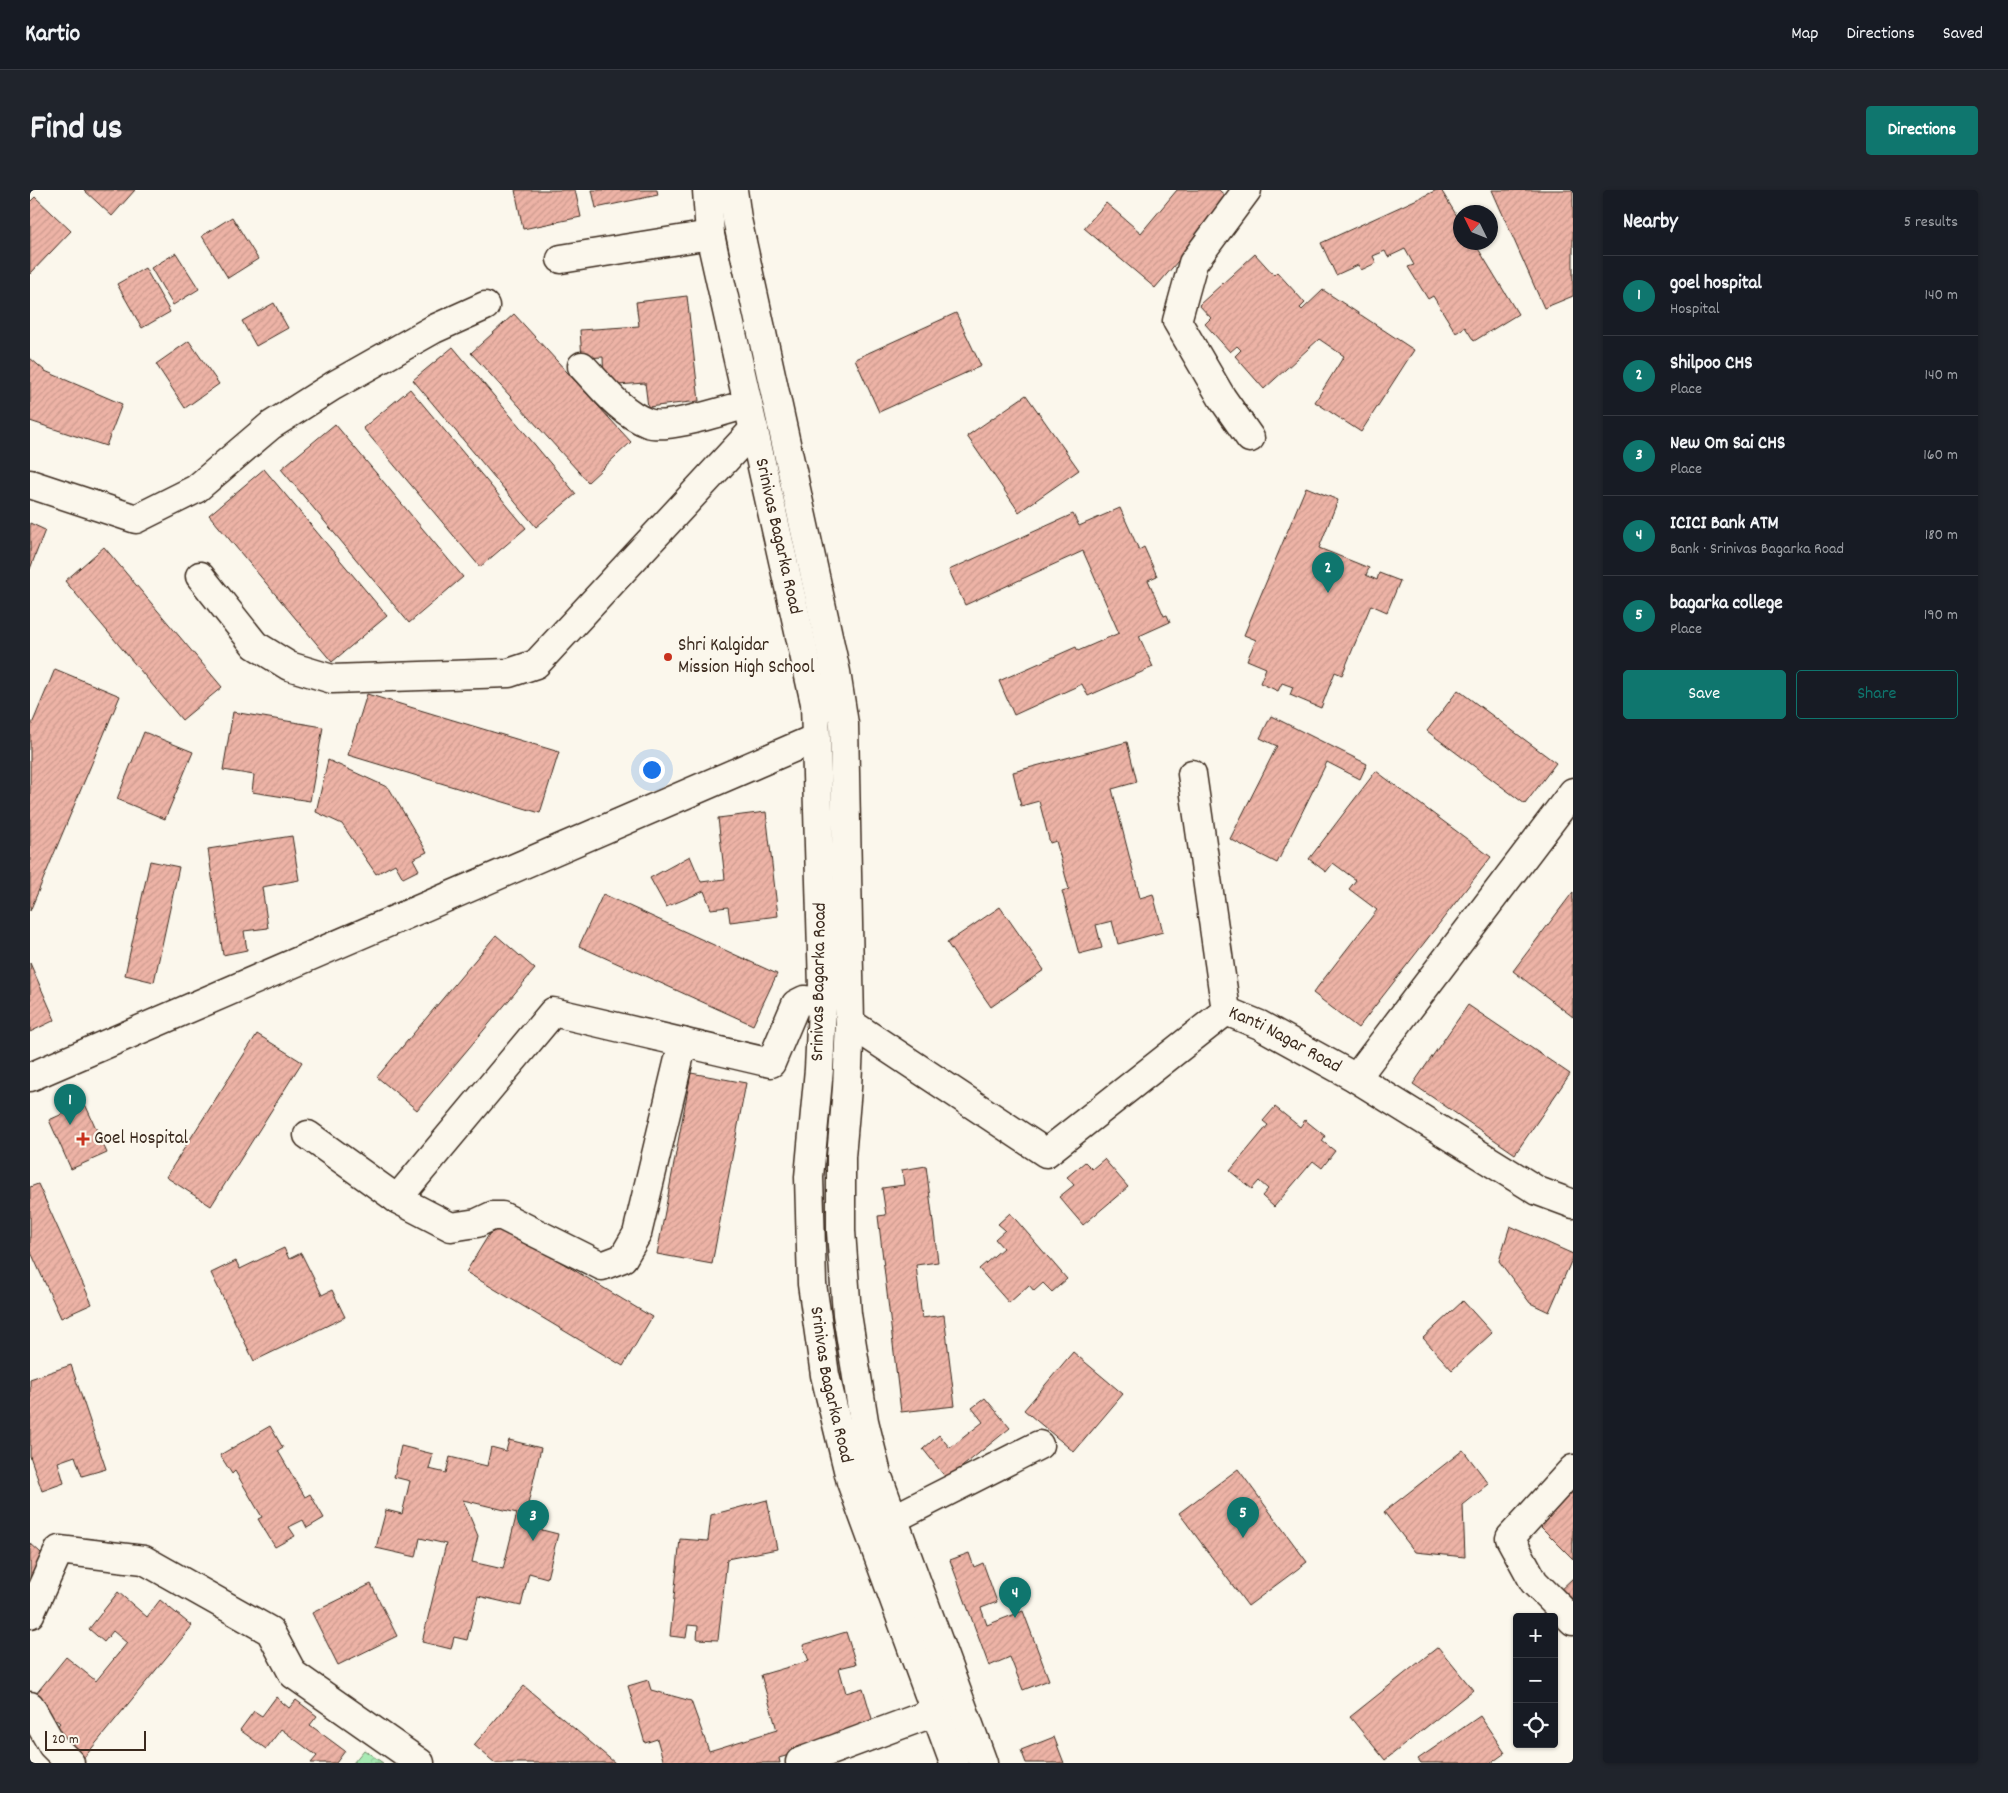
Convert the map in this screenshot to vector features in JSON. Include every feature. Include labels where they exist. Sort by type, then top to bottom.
[{"type":"street","name":"Srinivas Bagarka Road","points":[[707,190],[710,235],[815,703],[823,1002],[809,1177],[812,1284],[825,1374],[851,1482],[954,1763]]},
{"type":"street","name":"Srinivas Bagarka Road","points":[[733,190],[739,228],[836,672],[844,724],[850,1023],[841,1157],[843,1250],[847,1314],[864,1421],[877,1474],[983,1763]]},
{"type":"street","points":[[1247,190],[1193,263],[1177,321],[1222,398],[1250,438]]},
{"type":"street","points":[[561,259],[710,235]]},
{"type":"street","points":[[30,484],[136,519],[196,489],[270,426],[333,386],[434,329],[484,306]]},
{"type":"street","points":[[582,366],[630,413],[648,423],[666,426],[751,417]]},
{"type":"street","points":[[200,576],[255,645],[289,666],[332,679],[509,674],[536,664],[751,417]]},
{"type":"street","points":[[30,1077],[816,738]]},
{"type":"street","points":[[1192,774],[1226,1011]]},
{"type":"street","name":"Kanti Nagar Road","points":[[850,1023],[1046,1153],[1226,1011],[1260,1025],[1356,1078],[1573,792]]},
{"type":"street","points":[[397,1199],[552,1012],[771,1062],[796,1004],[804,1000],[823,1002]]},
{"type":"street","points":[[308,1134],[397,1199],[451,1227],[477,1223],[492,1216],[502,1216],[602,1266],[623,1258],[637,1234],[683,1042]]},
{"type":"street","points":[[1356,1078],[1538,1191],[1573,1204]]},
{"type":"street","points":[[893,1519],[1039,1445]]},
{"type":"street","points":[[1573,1469],[1510,1538],[1534,1582],[1573,1621]]},
{"type":"street","points":[[851,1482],[877,1474]]},
{"type":"street","points":[[30,1614],[59,1550],[144,1560],[270,1631],[293,1674],[420,1763]]},
{"type":"street","points":[[30,1706],[52,1745],[70,1763]]},
{"type":"street","points":[[800,1762],[936,1712]]},
{"type":"green space","points":[[364,1750],[383,1763],[353,1763]]},
{"type":"building","points":[[84,190],[135,190],[112,216]]},
{"type":"building","points":[[515,190],[575,190],[581,217],[523,229]]},
{"type":"building","points":[[592,190],[657,190],[658,195],[596,208]]},
{"type":"building","points":[[1177,190],[1219,190],[1230,200],[1155,288],[1084,228],[1106,203],[1141,233]]},
{"type":"building","points":[[1437,190],[1441,190],[1453,210],[1453,250],[1479,250],[1518,314],[1474,341],[1465,327],[1456,333],[1433,296],[1428,299],[1408,267],[1414,265],[1405,249],[1388,257],[1385,251],[1373,256],[1376,263],[1361,270],[1358,265],[1336,275],[1321,243]]},
{"type":"building","points":[[1492,190],[1573,190],[1573,296],[1544,308]]},
{"type":"building","points":[[35,197],[71,231],[30,274],[30,202]]},
{"type":"building","points":[[232,217],[258,259],[228,278],[202,236]]},
{"type":"building","points":[[176,253],[199,289],[173,305],[151,268]]},
{"type":"building","points":[[1255,254],[1274,275],[1277,272],[1305,303],[1300,308],[1302,310],[1323,290],[1414,350],[1361,432],[1315,402],[1344,356],[1319,339],[1264,389],[1235,356],[1241,350],[1237,346],[1230,352],[1205,324],[1211,318],[1199,305]]},
{"type":"building","points":[[145,268],[170,312],[142,328],[117,284]]},
{"type":"building","points":[[687,296],[699,401],[648,407],[645,383],[604,386],[603,357],[582,358],[580,330],[639,326],[636,302]]},
{"type":"building","points":[[274,303],[288,328],[256,346],[242,321]]},
{"type":"building","points":[[956,313],[981,366],[879,412],[855,359]]},
{"type":"building","points":[[514,314],[631,442],[588,482],[471,353]]},
{"type":"building","points":[[189,341],[219,384],[185,408],[156,364]]},
{"type":"building","points":[[453,347],[576,494],[536,527],[413,380]]},
{"type":"building","points":[[30,358],[45,371],[122,404],[106,446],[30,421]]},
{"type":"building","points":[[410,389],[526,528],[480,567],[363,428]]},
{"type":"building","points":[[1026,395],[1079,470],[1019,512],[967,436]]},
{"type":"building","points":[[335,424],[463,577],[409,623],[281,469]]},
{"type":"building","points":[[264,469],[387,616],[332,662],[209,515]]},
{"type":"building","points":[[1306,487],[1338,500],[1319,548],[1369,568],[1366,575],[1377,580],[1379,573],[1400,581],[1387,612],[1371,605],[1342,675],[1335,672],[1321,708],[1290,695],[1293,687],[1282,683],[1278,691],[1260,683],[1266,668],[1247,660],[1256,640],[1244,635]]},
{"type":"building","points":[[1120,508],[1139,550],[1144,547],[1157,576],[1148,580],[1164,616],[1167,615],[1170,622],[1139,636],[1153,667],[1088,696],[1082,684],[1014,715],[999,681],[1076,647],[1078,651],[1119,633],[1083,551],[965,605],[949,570],[1073,514],[1079,526]]},
{"type":"building","points":[[30,523],[45,530],[30,569]]},
{"type":"building","points":[[104,547],[222,687],[182,720],[65,581]]},
{"type":"building","points":[[55,669],[120,696],[30,911],[30,729]]},
{"type":"building","points":[[1458,690],[1556,763],[1525,804],[1427,731]]},
{"type":"building","points":[[367,694],[559,752],[540,813],[348,755]]},
{"type":"building","points":[[233,712],[323,727],[310,801],[252,792],[254,775],[223,770]]},
{"type":"building","points":[[1271,716],[1367,764],[1360,779],[1327,762],[1277,863],[1230,839],[1277,746],[1260,738]]},
{"type":"building","points":[[144,732],[193,752],[165,819],[117,799]]},
{"type":"building","points":[[1127,742],[1137,782],[1112,789],[1140,898],[1153,894],[1163,932],[1118,944],[1112,921],[1096,925],[1102,948],[1079,954],[1062,891],[1069,889],[1056,841],[1050,843],[1039,801],[1021,806],[1013,772]]},
{"type":"building","points":[[328,760],[389,788],[427,852],[413,859],[419,870],[403,878],[395,864],[376,874],[342,824],[316,812]]},
{"type":"building","points":[[1376,771],[1491,857],[1358,1028],[1313,993],[1377,910],[1349,889],[1356,880],[1333,863],[1326,872],[1309,859]]},
{"type":"building","points":[[766,812],[778,916],[730,922],[728,907],[711,909],[704,891],[666,907],[650,878],[690,856],[701,882],[725,879],[718,818]]},
{"type":"building","points":[[292,836],[299,880],[262,887],[268,928],[244,931],[247,950],[223,955],[208,849]]},
{"type":"building","points":[[150,861],[179,867],[154,982],[125,975]]},
{"type":"building","points":[[1573,892],[1573,1017],[1513,971]]},
{"type":"building","points":[[603,894],[777,974],[753,1025],[579,946]]},
{"type":"building","points":[[1000,907],[1044,970],[991,1007],[947,943]]},
{"type":"building","points":[[496,935],[535,969],[417,1110],[377,1077]]},
{"type":"building","points":[[30,963],[55,1020],[30,1032]]},
{"type":"building","points":[[1468,1005],[1570,1074],[1515,1154],[1413,1084]]},
{"type":"building","points":[[257,1034],[302,1062],[211,1206],[166,1177]]},
{"type":"building","points":[[691,1073],[746,1083],[712,1264],[657,1254]]},
{"type":"building","points":[[85,1104],[107,1153],[71,1169],[49,1120]]},
{"type":"building","points":[[1275,1107],[1300,1127],[1305,1120],[1325,1136],[1322,1141],[1335,1151],[1322,1168],[1313,1161],[1274,1207],[1262,1196],[1268,1189],[1259,1181],[1252,1189],[1230,1171],[1268,1125],[1263,1121]]},
{"type":"building","points":[[1104,1159],[1128,1187],[1083,1225],[1059,1197],[1074,1185],[1067,1177],[1085,1162],[1092,1169]]},
{"type":"building","points":[[926,1166],[938,1262],[916,1265],[922,1318],[944,1315],[955,1406],[901,1412],[878,1216],[886,1215],[882,1188],[904,1185],[902,1170]]},
{"type":"building","points":[[38,1184],[92,1304],[61,1318],[30,1250],[30,1187]]},
{"type":"building","points":[[1010,1213],[1067,1279],[1052,1292],[1043,1283],[1034,1291],[1029,1285],[1009,1303],[979,1269],[1003,1248],[995,1239],[1005,1230],[998,1224]]},
{"type":"building","points":[[496,1223],[652,1317],[623,1366],[466,1272]]},
{"type":"building","points":[[1510,1226],[1573,1254],[1549,1312],[1530,1303],[1499,1261]]},
{"type":"building","points":[[284,1248],[289,1259],[301,1253],[322,1295],[332,1290],[345,1317],[254,1361],[211,1273],[236,1261],[240,1269]]},
{"type":"building","points":[[1463,1301],[1492,1333],[1452,1370],[1423,1338]]},
{"type":"building","points":[[1073,1352],[1123,1394],[1074,1452],[1024,1410]]},
{"type":"building","points":[[71,1365],[106,1469],[82,1476],[75,1456],[58,1462],[64,1483],[42,1491],[30,1456],[30,1379]]},
{"type":"building","points":[[985,1398],[1010,1428],[947,1479],[923,1449],[939,1435],[950,1448],[983,1422],[972,1408]]},
{"type":"building","points":[[270,1426],[283,1448],[278,1451],[305,1497],[310,1494],[324,1518],[307,1528],[303,1520],[289,1527],[295,1536],[275,1547],[258,1519],[262,1517],[235,1471],[232,1474],[220,1455]]},
{"type":"building","points":[[509,1440],[541,1448],[528,1504],[535,1506],[530,1527],[558,1534],[547,1578],[529,1573],[521,1606],[478,1596],[467,1640],[454,1637],[451,1649],[422,1642],[446,1544],[420,1538],[416,1557],[376,1548],[386,1510],[402,1514],[410,1481],[394,1477],[401,1446],[433,1454],[429,1469],[446,1473],[450,1457],[487,1466],[491,1447],[506,1451]],"holes":[[[463,1500],[517,1513],[503,1569],[472,1562],[478,1536]]]},
{"type":"building","points":[[1463,1450],[1489,1484],[1463,1505],[1465,1557],[1415,1552],[1384,1512]]},
{"type":"building","points":[[1238,1469],[1307,1562],[1248,1606],[1179,1513]]},
{"type":"building","points":[[1573,1491],[1573,1559],[1539,1525]]},
{"type":"building","points":[[767,1500],[777,1549],[727,1559],[718,1640],[697,1639],[698,1626],[688,1625],[686,1638],[670,1636],[680,1539],[708,1541],[711,1515]]},
{"type":"building","points":[[30,1543],[51,1562],[30,1585]]},
{"type":"building","points":[[969,1553],[974,1567],[983,1563],[997,1602],[981,1608],[987,1625],[1023,1611],[1049,1680],[1023,1690],[1010,1657],[989,1666],[950,1560]]},
{"type":"building","points":[[1573,1578],[1573,1607],[1558,1592]]},
{"type":"building","points":[[371,1584],[397,1636],[338,1665],[312,1613]]},
{"type":"building","points":[[118,1592],[147,1617],[160,1600],[192,1626],[83,1759],[51,1734],[60,1723],[31,1700],[66,1657],[96,1681],[127,1643],[113,1631],[104,1642],[89,1629]]},
{"type":"building","points":[[846,1632],[856,1664],[839,1668],[846,1693],[863,1688],[875,1729],[779,1758],[780,1763],[664,1763],[657,1739],[645,1743],[628,1686],[648,1680],[651,1690],[691,1701],[709,1751],[777,1730],[761,1675],[809,1661],[803,1645]]},
{"type":"building","points":[[1438,1647],[1473,1690],[1385,1760],[1350,1717]]},
{"type":"building","points":[[524,1686],[615,1763],[495,1763],[474,1745]]},
{"type":"building","points":[[276,1697],[289,1708],[296,1700],[317,1716],[310,1725],[345,1751],[336,1763],[311,1763],[317,1756],[281,1729],[266,1749],[240,1730],[254,1711],[262,1716]]},
{"type":"building","points":[[1480,1716],[1505,1753],[1491,1763],[1421,1763],[1418,1759]]},
{"type":"building","points":[[1054,1737],[1064,1763],[1026,1763],[1021,1750]]},
{"type":"place","name":"Shilpoo CHS","points":[[1328,593]]},
{"type":"place","name":"Shri Kalgidar Mission High School","points":[[668,657]]},
{"type":"place","name":"goel hospital","points":[[70,1125]]},
{"type":"place","name":"Goel Hospital","points":[[83,1139]]},
{"type":"place","name":"bagarka college","points":[[1243,1538]]},
{"type":"place","name":"New Om Sai CHS","points":[[533,1541]]},
{"type":"place","name":"ICICI Bank ATM","points":[[1015,1618]]}]
